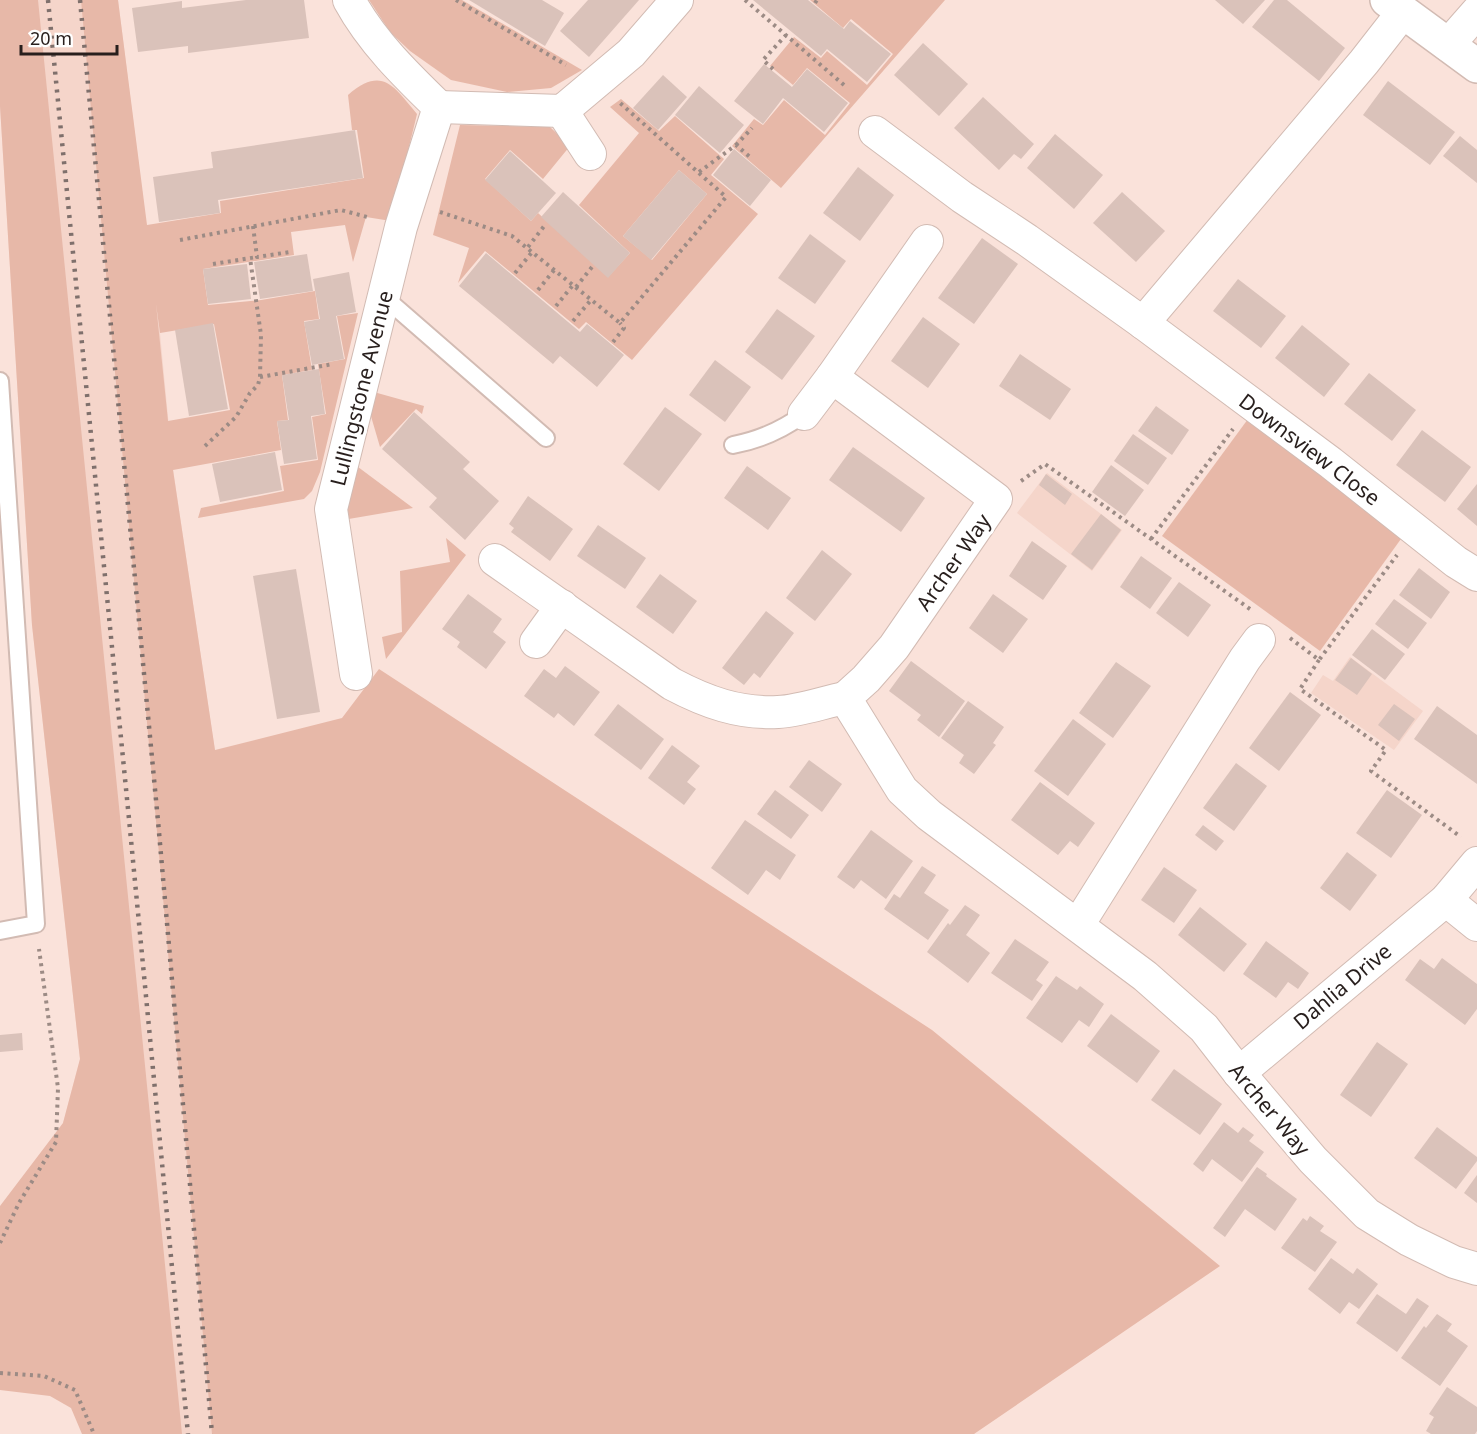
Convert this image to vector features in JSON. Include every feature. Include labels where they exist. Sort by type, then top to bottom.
[{"type":"main road","points":[[1395,6],[1477,66]]},
{"type":"street","points":[[349,0],[357,15],[389,58],[439,107],[562,111],[631,53],[677,0]]},
{"type":"street","points":[[1143,323],[1364,62],[1395,6]]},
{"type":"street","points":[[1448,45],[1477,12]]},
{"type":"street","name":"Lullingstone Avenue","points":[[356,674],[331,509],[405,214],[439,107]]},
{"type":"street","points":[[562,111],[590,153]]},
{"type":"street","name":"Downsview Close","points":[[875,132],[962,197],[1027,240],[1143,323],[1331,463],[1456,562],[1477,575]]},
{"type":"street","points":[[804,414],[927,241]]},
{"type":"street","name":"Archer Way","points":[[495,560],[672,684],[699,699],[748,711],[780,712],[845,698],[866,680],[894,647],[996,499],[832,377]]},
{"type":"street","points":[[536,642],[562,606]]},
{"type":"street","points":[[1078,925],[1245,658],[1272,637]]},
{"type":"street","name":"Archer Way","points":[[845,698],[902,790],[929,815],[1145,976],[1204,1028],[1313,1160],[1367,1214],[1409,1240],[1454,1262],[1477,1269]]},
{"type":"street","name":"Dahlia Drive","points":[[1239,1073],[1446,900],[1472,852]]},
{"type":"street","points":[[1446,900],[1477,925]]},
{"type":"lane","points":[[384,297],[546,438]]},
{"type":"lane","points":[[0,381],[36,924],[0,931]]},
{"type":"lane","points":[[733,445],[751,442],[771,434],[788,426],[804,414]]},
{"type":"path","points":[[456,0],[597,83],[726,197],[620,323]]},
{"type":"path","points":[[745,0],[844,85]]},
{"type":"path","points":[[773,69],[763,60],[786,35]]},
{"type":"path","points":[[699,172],[736,145],[752,128]]},
{"type":"path","points":[[736,145],[750,157]]},
{"type":"path","points":[[180,240],[342,210],[405,214],[498,230],[528,247],[620,323],[624,328],[613,342]]},
{"type":"path","points":[[528,247],[545,225]]},
{"type":"path","points":[[253,226],[257,257]]},
{"type":"path","points":[[515,273],[533,251]]},
{"type":"path","points":[[213,264],[290,252]]},
{"type":"path","points":[[205,446],[236,417],[250,393],[258,385],[260,377],[261,335],[250,258]]},
{"type":"path","points":[[556,306],[592,267]]},
{"type":"path","points":[[538,290],[555,269]]},
{"type":"path","points":[[573,321],[591,300]]},
{"type":"path","points":[[260,377],[368,358]]},
{"type":"path","points":[[1151,539],[1251,405]]},
{"type":"path","points":[[996,499],[1045,464],[1252,610]]},
{"type":"path","points":[[1400,551],[1300,689],[1386,750],[1371,771],[1472,852]]},
{"type":"path","points":[[1272,637],[1319,660]]},
{"type":"path","points":[[0,1244],[19,1203],[56,1142],[58,1088],[36,924]]},
{"type":"path","points":[[0,1373],[44,1376],[75,1390],[94,1434]]},
{"type":"shaded area","points":[[0,0],[118,0],[160,333],[173,469],[271,1127],[285,1434],[100,1434],[63,1123],[80,1059],[32,625],[0,106]]},
{"type":"shaded area","points":[[0,0],[38,0],[182,1434],[82,1434],[71,1408],[50,1396],[0,1390],[0,1206],[63,1123],[80,1059],[32,625],[0,106]]},
{"type":"shaded area","points":[[81,0],[118,0],[147,225],[221,213],[220,201],[364,178],[357,130],[352,130],[348,95],[360,86],[379,81],[387,83],[417,114],[391,221],[366,217],[353,262],[345,225],[291,232],[294,255],[203,269],[208,305],[261,300],[315,291],[319,319],[304,321],[312,370],[282,375],[288,420],[277,421],[281,450],[173,470],[215,750],[342,718],[379,669],[932,1030],[1220,1266],[974,1434],[212,1434]],"holes":[[[156,304],[160,333],[214,324],[230,410],[168,421]]]},
{"type":"shaded area","points":[[369,0],[462,0],[582,70],[551,88],[507,92],[451,80],[410,51],[390,32]]},
{"type":"shaded area","points":[[810,0],[945,0],[781,188],[732,146],[754,119],[763,125],[784,100],[825,135],[850,103],[807,68],[793,85],[770,66],[794,37],[821,58],[827,51],[867,85],[893,54],[851,19],[843,28]]},
{"type":"shaded area","points":[[621,99],[659,131],[675,116],[724,159],[711,175],[758,214],[632,360],[586,322],[579,329],[485,251],[458,283],[469,248],[433,235],[460,125],[550,127],[570,146],[543,179],[510,150],[485,179],[531,221],[538,213],[608,277],[630,253],[579,205],[639,133],[610,107]],"holes":[[[679,170],[707,194],[652,260],[623,236]]]},
{"type":"shaded area","points":[[358,313],[320,472],[312,491],[304,499],[198,518],[201,508],[284,491],[280,466],[318,460],[312,417],[326,414],[318,364],[345,359],[337,316]]},
{"type":"shaded area","points":[[363,389],[424,406],[422,414],[416,409],[380,447]]},
{"type":"shaded area","points":[[1248,419],[1406,532],[1320,651],[1162,536]]},
{"type":"shaded area","points":[[346,458],[413,508],[337,521]]},
{"type":"shaded area","points":[[1047,473],[1122,530],[1092,571],[1017,513]]},
{"type":"shaded area","points":[[446,538],[466,555],[386,659],[382,637],[402,632],[400,571],[450,562]]},
{"type":"shaded area","points":[[1350,657],[1423,711],[1394,750],[1311,693],[1323,675],[1333,681]]},
{"type":"building","points":[[246,0],[304,0],[309,38],[188,53],[188,46],[138,52],[132,8],[182,1],[182,8]]},
{"type":"building","points":[[469,0],[542,0],[564,13],[545,46]]},
{"type":"building","points":[[588,0],[639,0],[589,57],[560,31]]},
{"type":"building","points":[[753,0],[808,0],[844,29],[850,21],[891,54],[867,82],[827,49],[821,56]]},
{"type":"building","points":[[1215,0],[1265,0],[1243,24]]},
{"type":"building","points":[[1274,0],[1287,0],[1345,48],[1319,81],[1252,27]]},
{"type":"building","points":[[923,43],[968,84],[939,116],[894,75]]},
{"type":"building","points":[[764,64],[792,87],[807,69],[848,103],[824,132],[783,98],[763,124],[734,101]]},
{"type":"building","points":[[663,75],[687,97],[658,130],[633,108]]},
{"type":"building","points":[[1388,81],[1455,132],[1430,165],[1363,115]]},
{"type":"building","points":[[699,86],[744,125],[720,153],[675,115]]},
{"type":"building","points":[[983,97],[1034,144],[1021,159],[1014,154],[999,170],[954,128]]},
{"type":"building","points":[[355,130],[363,178],[218,200],[220,213],[159,222],[153,177],[213,168],[211,152]]},
{"type":"building","points":[[1055,134],[1103,175],[1074,209],[1027,168]]},
{"type":"building","points":[[1460,136],[1477,150],[1477,183],[1443,156]]},
{"type":"building","points":[[734,149],[771,180],[750,206],[713,175]]},
{"type":"building","points":[[510,151],[556,193],[531,221],[485,180]]},
{"type":"building","points":[[858,167],[894,195],[860,241],[823,213]]},
{"type":"building","points":[[679,170],[707,194],[651,260],[623,236]]},
{"type":"building","points":[[563,192],[630,253],[608,278],[541,217]]},
{"type":"building","points":[[1122,192],[1165,231],[1136,262],[1093,223]]},
{"type":"building","points":[[810,234],[846,261],[815,304],[778,278]]},
{"type":"building","points":[[982,238],[1018,264],[974,324],[938,298]]},
{"type":"building","points":[[486,253],[580,332],[587,324],[624,355],[597,387],[560,356],[553,364],[459,286]]},
{"type":"building","points":[[307,254],[313,291],[260,299],[254,262]]},
{"type":"building","points":[[247,264],[251,299],[208,304],[203,269]]},
{"type":"building","points":[[349,272],[356,312],[336,316],[344,359],[312,365],[304,322],[320,319],[313,279]]},
{"type":"building","points":[[1238,279],[1286,316],[1261,348],[1213,311]]},
{"type":"building","points":[[777,309],[815,336],[782,380],[745,352]]},
{"type":"building","points":[[923,317],[960,344],[928,388],[891,361]]},
{"type":"building","points":[[213,323],[228,409],[189,416],[175,330]]},
{"type":"building","points":[[1302,325],[1350,364],[1324,397],[1275,358]]},
{"type":"building","points":[[1020,354],[1071,389],[1050,420],[999,386]]},
{"type":"building","points":[[715,360],[751,387],[725,422],[689,395]]},
{"type":"building","points":[[319,369],[325,414],[311,416],[317,459],[284,464],[277,421],[289,420],[282,375]]},
{"type":"building","points":[[1369,373],[1416,410],[1392,441],[1344,404]]},
{"type":"building","points":[[1156,406],[1189,430],[1172,455],[1138,431]]},
{"type":"building","points":[[665,407],[702,434],[659,491],[623,464]]},
{"type":"building","points":[[414,412],[470,462],[463,469],[499,501],[465,540],[429,507],[437,498],[382,449]]},
{"type":"building","points":[[1422,430],[1471,467],[1445,502],[1396,465]]},
{"type":"building","points":[[1133,434],[1167,458],[1148,485],[1114,461]]},
{"type":"building","points":[[853,447],[925,498],[901,532],[829,480]]},
{"type":"building","points":[[275,452],[282,490],[220,502],[212,464]]},
{"type":"building","points":[[1111,465],[1144,490],[1125,516],[1092,492]]},
{"type":"building","points":[[747,466],[791,498],[768,530],[724,498]]},
{"type":"building","points":[[1046,474],[1072,494],[1065,505],[1039,485]]},
{"type":"building","points":[[1477,484],[1477,526],[1457,509]]},
{"type":"building","points":[[528,496],[573,529],[550,561],[511,532],[514,528],[509,524]]},
{"type":"building","points":[[1101,514],[1121,530],[1092,570],[1071,554]]},
{"type":"building","points":[[598,525],[646,558],[625,589],[577,556]]},
{"type":"building","points":[[1032,541],[1067,566],[1043,600],[1009,576]]},
{"type":"building","points":[[822,550],[852,574],[815,621],[786,598]]},
{"type":"building","points":[[1141,556],[1172,578],[1150,609],[1120,587]]},
{"type":"building","points":[[1419,568],[1450,592],[1431,619],[1399,595]]},
{"type":"building","points":[[296,569],[320,712],[277,719],[253,576]]},
{"type":"building","points":[[660,574],[697,601],[673,634],[636,607]]},
{"type":"building","points":[[1179,582],[1211,605],[1188,637],[1156,613]]},
{"type":"building","points":[[468,594],[502,619],[493,632],[506,642],[486,669],[457,647],[460,642],[442,629]]},
{"type":"building","points":[[993,594],[1028,619],[1003,653],[969,628]]},
{"type":"building","points":[[1394,599],[1427,623],[1408,649],[1375,624]]},
{"type":"building","points":[[766,611],[794,633],[760,678],[754,673],[744,685],[722,668]]},
{"type":"building","points":[[1372,629],[1405,654],[1385,680],[1352,655]]},
{"type":"building","points":[[1351,658],[1372,674],[1357,695],[1335,680]]},
{"type":"building","points":[[911,661],[965,701],[939,737],[917,720],[921,715],[889,691]]},
{"type":"building","points":[[1116,662],[1151,686],[1113,738],[1079,713]]},
{"type":"building","points":[[565,666],[600,692],[574,726],[558,713],[554,718],[524,696],[544,669],[556,678]]},
{"type":"building","points":[[1290,692],[1321,715],[1279,771],[1249,748]]},
{"type":"building","points":[[968,701],[1004,727],[993,743],[996,745],[974,774],[959,763],[964,755],[941,738]]},
{"type":"building","points":[[618,704],[664,739],[641,770],[594,735]]},
{"type":"building","points":[[1394,704],[1415,719],[1399,741],[1378,725]]},
{"type":"building","points":[[1437,706],[1477,735],[1477,784],[1414,739]]},
{"type":"building","points":[[1073,719],[1106,744],[1068,796],[1034,771]]},
{"type":"building","points":[[672,745],[700,766],[687,782],[696,789],[684,805],[648,778]]},
{"type":"building","points":[[809,760],[842,784],[822,812],[789,787]]},
{"type":"building","points":[[1236,763],[1267,786],[1234,831],[1203,808]]},
{"type":"building","points":[[1040,782],[1095,823],[1078,847],[1070,841],[1058,855],[1011,820]]},
{"type":"building","points":[[775,790],[809,815],[791,839],[757,814]]},
{"type":"building","points":[[1387,790],[1422,815],[1391,858],[1356,833]]},
{"type":"building","points":[[745,820],[796,855],[780,880],[766,870],[748,895],[711,868]]},
{"type":"building","points":[[1203,825],[1224,841],[1216,851],[1195,835]]},
{"type":"building","points":[[871,830],[913,861],[886,899],[861,880],[854,889],[837,877]]},
{"type":"building","points":[[1347,852],[1377,875],[1350,911],[1320,888]]},
{"type":"building","points":[[922,866],[936,875],[924,893],[949,910],[928,940],[884,909],[894,894],[900,898]]},
{"type":"building","points":[[1164,867],[1197,890],[1174,923],[1141,900]]},
{"type":"building","points":[[965,905],[980,915],[966,935],[990,953],[968,983],[927,952],[948,923],[950,925]]},
{"type":"building","points":[[1200,907],[1247,944],[1224,972],[1178,935]]},
{"type":"building","points":[[1015,939],[1049,962],[1036,980],[1043,985],[1032,1001],[991,973]]},
{"type":"building","points":[[1266,941],[1309,973],[1298,989],[1288,982],[1276,998],[1243,974]]},
{"type":"building","points":[[1442,958],[1477,984],[1477,1009],[1465,1025],[1405,980],[1420,959],[1434,969]]},
{"type":"building","points":[[1056,976],[1077,990],[1080,986],[1104,1004],[1089,1027],[1079,1020],[1062,1043],[1026,1018]]},
{"type":"building","points":[[1111,1014],[1160,1051],[1137,1083],[1087,1046]]},
{"type":"building","points":[[22,1033],[23,1050],[0,1052],[0,1035]]},
{"type":"building","points":[[1377,1042],[1408,1064],[1371,1117],[1340,1095]]},
{"type":"building","points":[[1174,1069],[1222,1104],[1200,1135],[1151,1100]]},
{"type":"building","points":[[1224,1122],[1238,1133],[1243,1127],[1254,1135],[1249,1141],[1264,1152],[1242,1182],[1212,1159],[1203,1172],[1193,1164]]},
{"type":"building","points":[[1437,1127],[1477,1157],[1477,1161],[1456,1189],[1414,1158]]},
{"type":"building","points":[[1257,1167],[1297,1199],[1275,1231],[1245,1209],[1225,1237],[1213,1228]]},
{"type":"building","points":[[1477,1175],[1477,1203],[1464,1193]]},
{"type":"building","points":[[1310,1216],[1324,1226],[1320,1231],[1337,1242],[1315,1272],[1281,1248],[1303,1218],[1307,1221]]},
{"type":"building","points":[[1331,1258],[1353,1274],[1357,1268],[1378,1284],[1359,1309],[1349,1302],[1340,1314],[1308,1289]]},
{"type":"building","points":[[1377,1294],[1406,1314],[1417,1298],[1429,1306],[1397,1352],[1356,1323]]},
{"type":"building","points":[[1437,1314],[1452,1324],[1447,1331],[1468,1346],[1440,1386],[1401,1358],[1424,1326],[1426,1328]]},
{"type":"building","points":[[1447,1387],[1477,1407],[1475,1434],[1431,1434],[1426,1431],[1434,1417],[1429,1414]]},
{"type":"railway","points":[[48,0],[188,1434]]},
{"type":"railway","points":[[80,0],[158,821],[212,1434]]}]
